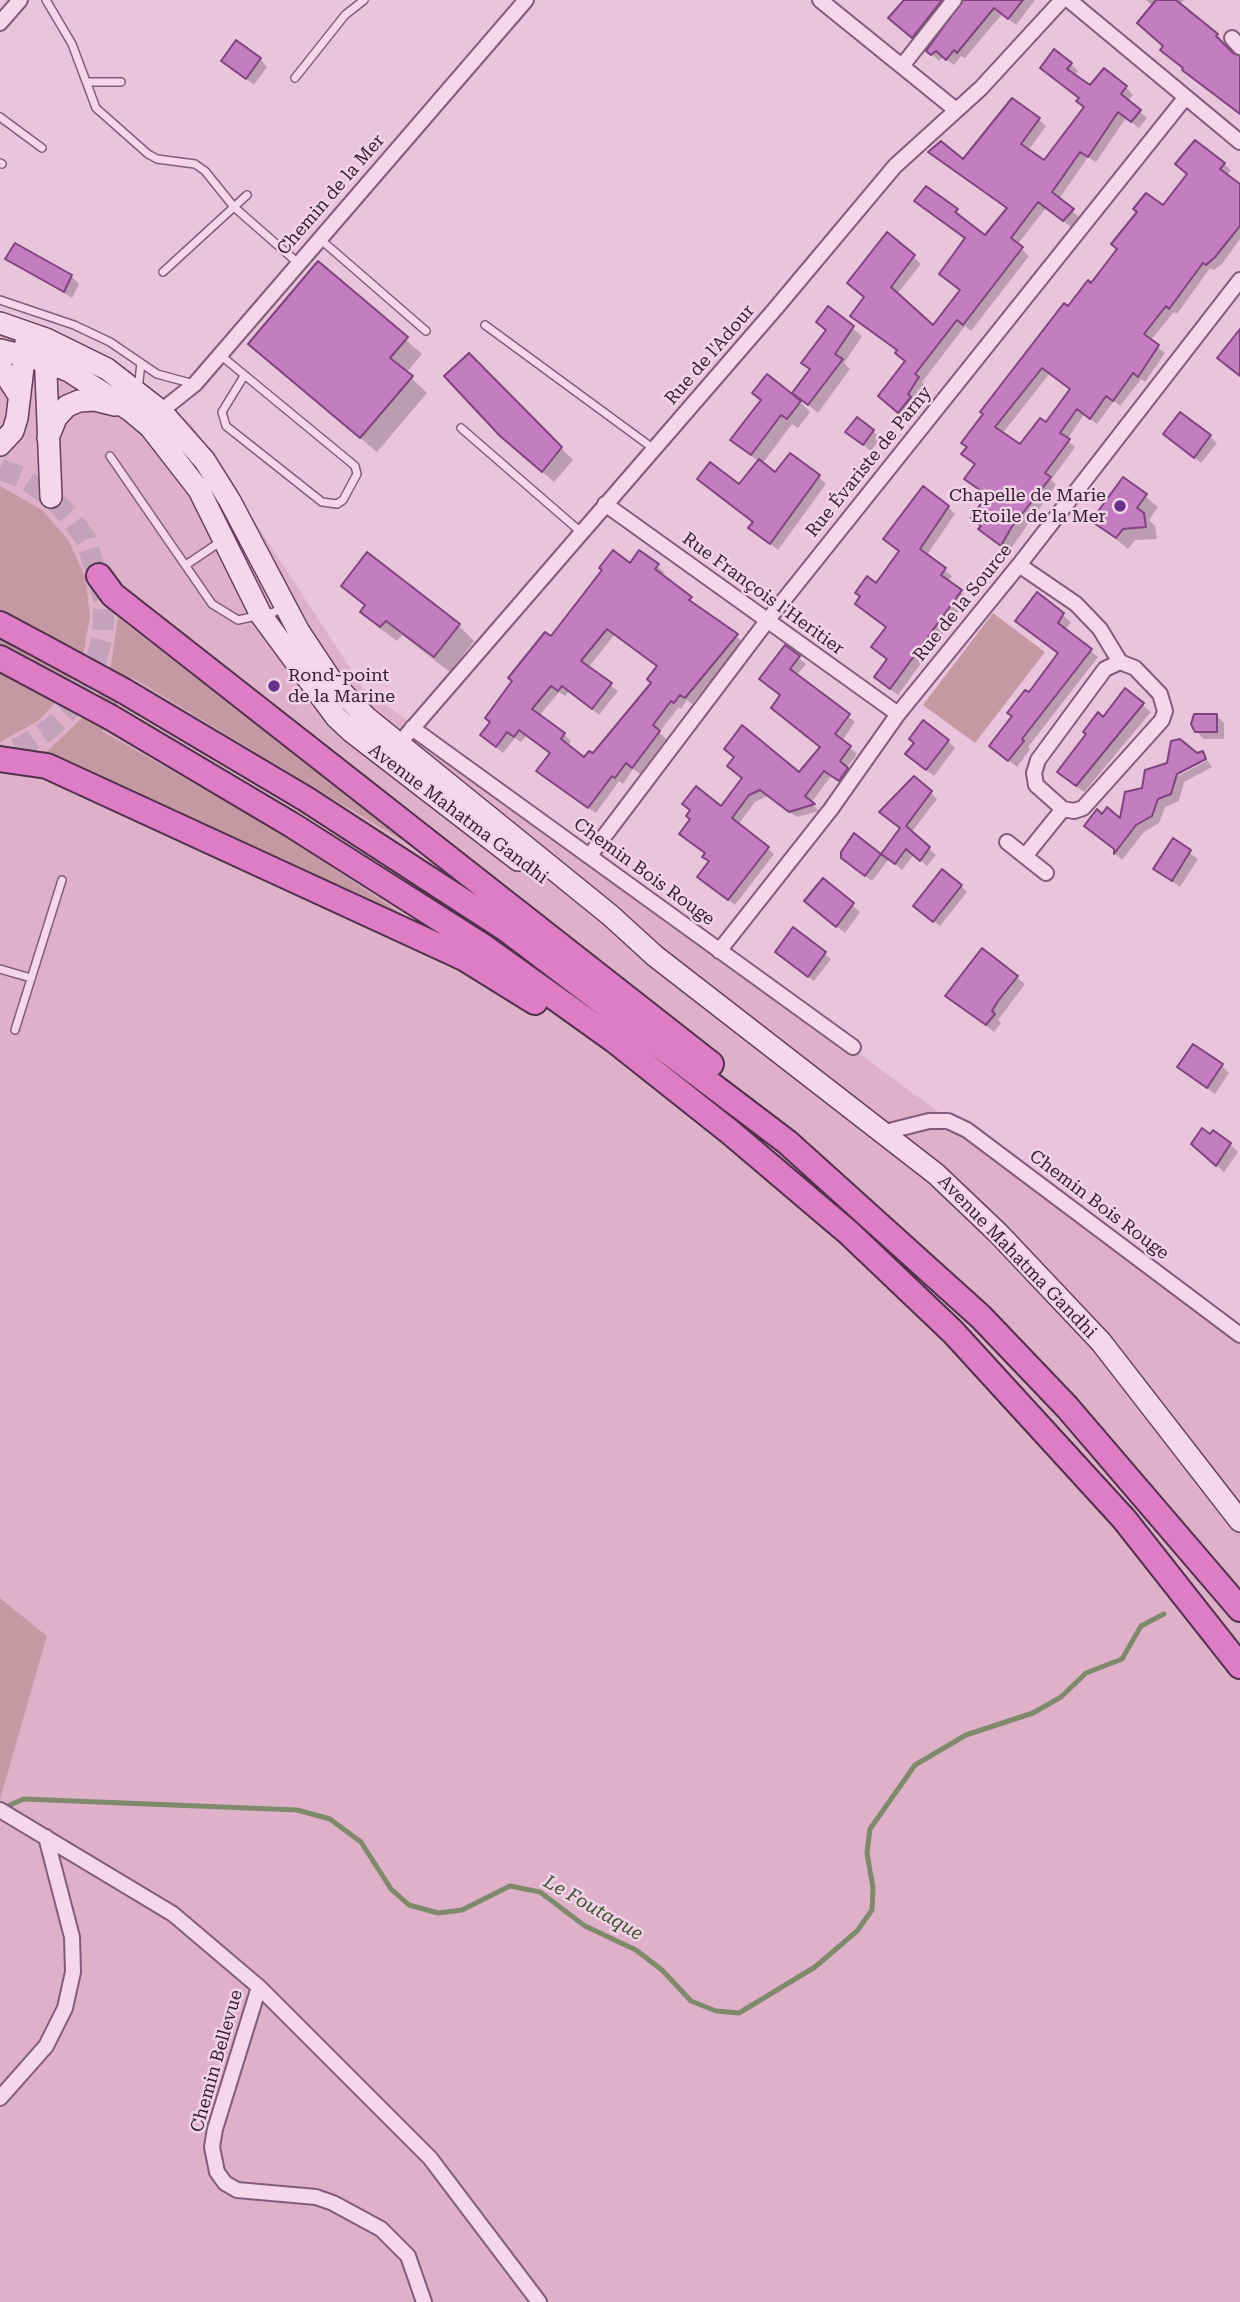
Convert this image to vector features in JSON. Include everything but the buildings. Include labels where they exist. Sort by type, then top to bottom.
[{"type":"highway","points":[[99,576],[113,595],[659,1021],[746,1094],[787,1142]]},
{"type":"highway","points":[[0,624],[124,691],[306,800],[506,929],[787,1142],[981,1317],[1067,1407],[1240,1609]]},
{"type":"highway","points":[[0,658],[110,717],[387,884],[484,947],[614,1040],[730,1132],[849,1233],[953,1332],[1124,1519],[1240,1666]]},
{"type":"highway","points":[[0,759],[47,766],[464,958],[547,1010],[652,1087],[953,1332]]},
{"type":"main road","name":"Avenue Mahatma Gandhi","points":[[0,323],[37,335],[107,369],[138,390],[161,411],[205,461],[234,509],[273,610],[284,647],[313,688],[352,733],[531,870],[637,948],[654,956]]},
{"type":"main road","points":[[0,445],[13,431],[17,418],[23,356],[37,335]]},
{"type":"main road","points":[[37,335],[44,361],[51,497]]},
{"type":"main road","name":"Avenue Mahatma Gandhi","points":[[0,351],[44,361],[99,390],[131,411],[170,450],[199,490],[225,539],[239,543],[245,550],[273,610],[298,630],[333,683],[398,745],[610,915],[654,956],[936,1174],[998,1233],[1101,1342],[1240,1521]]},
{"type":"main road","points":[[0,366],[18,394]]},
{"type":"main road","points":[[99,390],[120,390],[147,413],[161,411]]},
{"type":"main road","points":[[47,440],[57,418],[67,406],[79,401],[95,400],[131,411]]},
{"type":"main road","name":"Avenue Mahatma Gandhi","points":[[284,647],[374,737],[398,745]]},
{"type":"street","points":[[0,23],[20,0]]},
{"type":"street","name":"Chemin de la Mer","points":[[161,411],[195,384],[526,0]]},
{"type":"street","points":[[821,0],[956,110]]},
{"type":"street","points":[[902,66],[954,0]]},
{"type":"street","name":"Rue de l'Adour","points":[[398,745],[895,166],[988,81],[1062,0]]},
{"type":"street","points":[[1069,0],[1240,142]]},
{"type":"street","name":"Rue Évariste de Parny","points":[[590,855],[767,621],[1185,98]]},
{"type":"street","name":"Rue de la Source","points":[[719,951],[831,809],[898,714],[1019,565],[1240,280]]},
{"type":"street","name":"Rue François l'Heritier","points":[[605,504],[898,714]]},
{"type":"street","points":[[1019,565],[1076,604],[1100,629],[1120,662],[1135,668],[1160,694],[1165,711],[1162,720],[1083,808],[1074,811],[1063,809],[1036,785],[1034,773],[1038,760],[1105,669],[1120,662]]},
{"type":"street","name":"Chemin Bois Rouge","points":[[412,728],[853,1047]]},
{"type":"street","points":[[1024,856],[1063,809]]},
{"type":"street","points":[[1007,842],[1046,873]]},
{"type":"street","name":"Chemin Bois Rouge","points":[[885,1132],[929,1121],[948,1121],[967,1130],[1240,1335]]},
{"type":"street","points":[[6,1813],[173,1914],[259,1987],[430,2158],[539,2302]]},
{"type":"street","points":[[0,2098],[46,2046],[65,2008],[73,1972],[72,1937],[46,1837]]},
{"type":"street","name":"Chemin Bellevue","points":[[259,1987],[215,2129],[212,2147],[217,2172],[225,2183],[237,2190],[316,2197],[333,2203],[381,2229],[408,2256],[424,2302]]},
{"type":"lane","points":[[46,0],[72,44],[96,108],[148,154],[157,159],[195,164],[234,207],[298,263]]},
{"type":"lane","points":[[295,78],[345,15],[363,0]]},
{"type":"lane","points":[[88,82],[121,82]]},
{"type":"lane","points":[[0,117],[42,148]]},
{"type":"lane","points":[[163,272],[247,195]]},
{"type":"lane","points":[[319,238],[426,331]]},
{"type":"lane","points":[[0,300],[74,325],[110,342],[157,373],[195,384]]},
{"type":"lane","points":[[485,326],[654,449]]},
{"type":"lane","points":[[219,354],[355,466],[357,474],[343,500],[337,503],[322,502],[226,426],[222,412],[244,376]]},
{"type":"lane","points":[[138,390],[141,363]]},
{"type":"lane","points":[[461,428],[582,533]]},
{"type":"lane","points":[[110,456],[212,604],[238,620],[273,610]]},
{"type":"lane","points":[[186,565],[225,539]]},
{"type":"lane","points":[[15,1030],[62,880]]},
{"type":"lane","points":[[0,969],[31,978]]},
{"type":"shaded area","points":[[0,321],[138,381],[192,425],[363,688],[1240,1334],[1240,2302],[0,2302],[0,1800],[47,1636],[0,1598]]},
{"type":"shaded area","points":[[0,486],[42,510],[68,540],[85,576],[90,616],[83,656],[65,692],[38,721],[0,742]]},
{"type":"shaded area","points":[[993,613],[1045,652],[975,743],[923,705]]},
{"type":"shaded area","points":[[118,618],[428,856],[131,677],[102,731],[276,830],[426,930],[42,756],[80,720],[99,694],[111,665]]},
{"type":"shaded area","points":[[0,1598],[47,1636],[0,1800]]},
{"type":"waterway","name":"Le Foutaque","points":[[3,1808],[24,1799],[297,1810],[330,1819],[361,1842],[391,1889],[409,1905],[438,1913],[462,1910],[510,1886],[540,1892],[585,1926],[636,1950],[662,1970],[691,2001],[716,2011],[739,2013],[815,1967],[857,1931],[872,1910],[873,1888],[867,1853],[870,1829],[915,1765],[966,1735],[1033,1713],[1061,1697],[1086,1673],[1122,1659],[1141,1626],[1164,1614]]},
{"type":"tunnel","points":[[0,469],[23,478],[51,497],[70,517],[86,539],[104,600],[103,635],[96,660],[68,711],[51,728],[23,746],[0,755]]},
{"type":"place","name":"Chapelle de Marie Etoile de la Mer","points":[[1120,506]]},
{"type":"place","name":"Rond-point de la Marine","points":[[274,686]]}]
